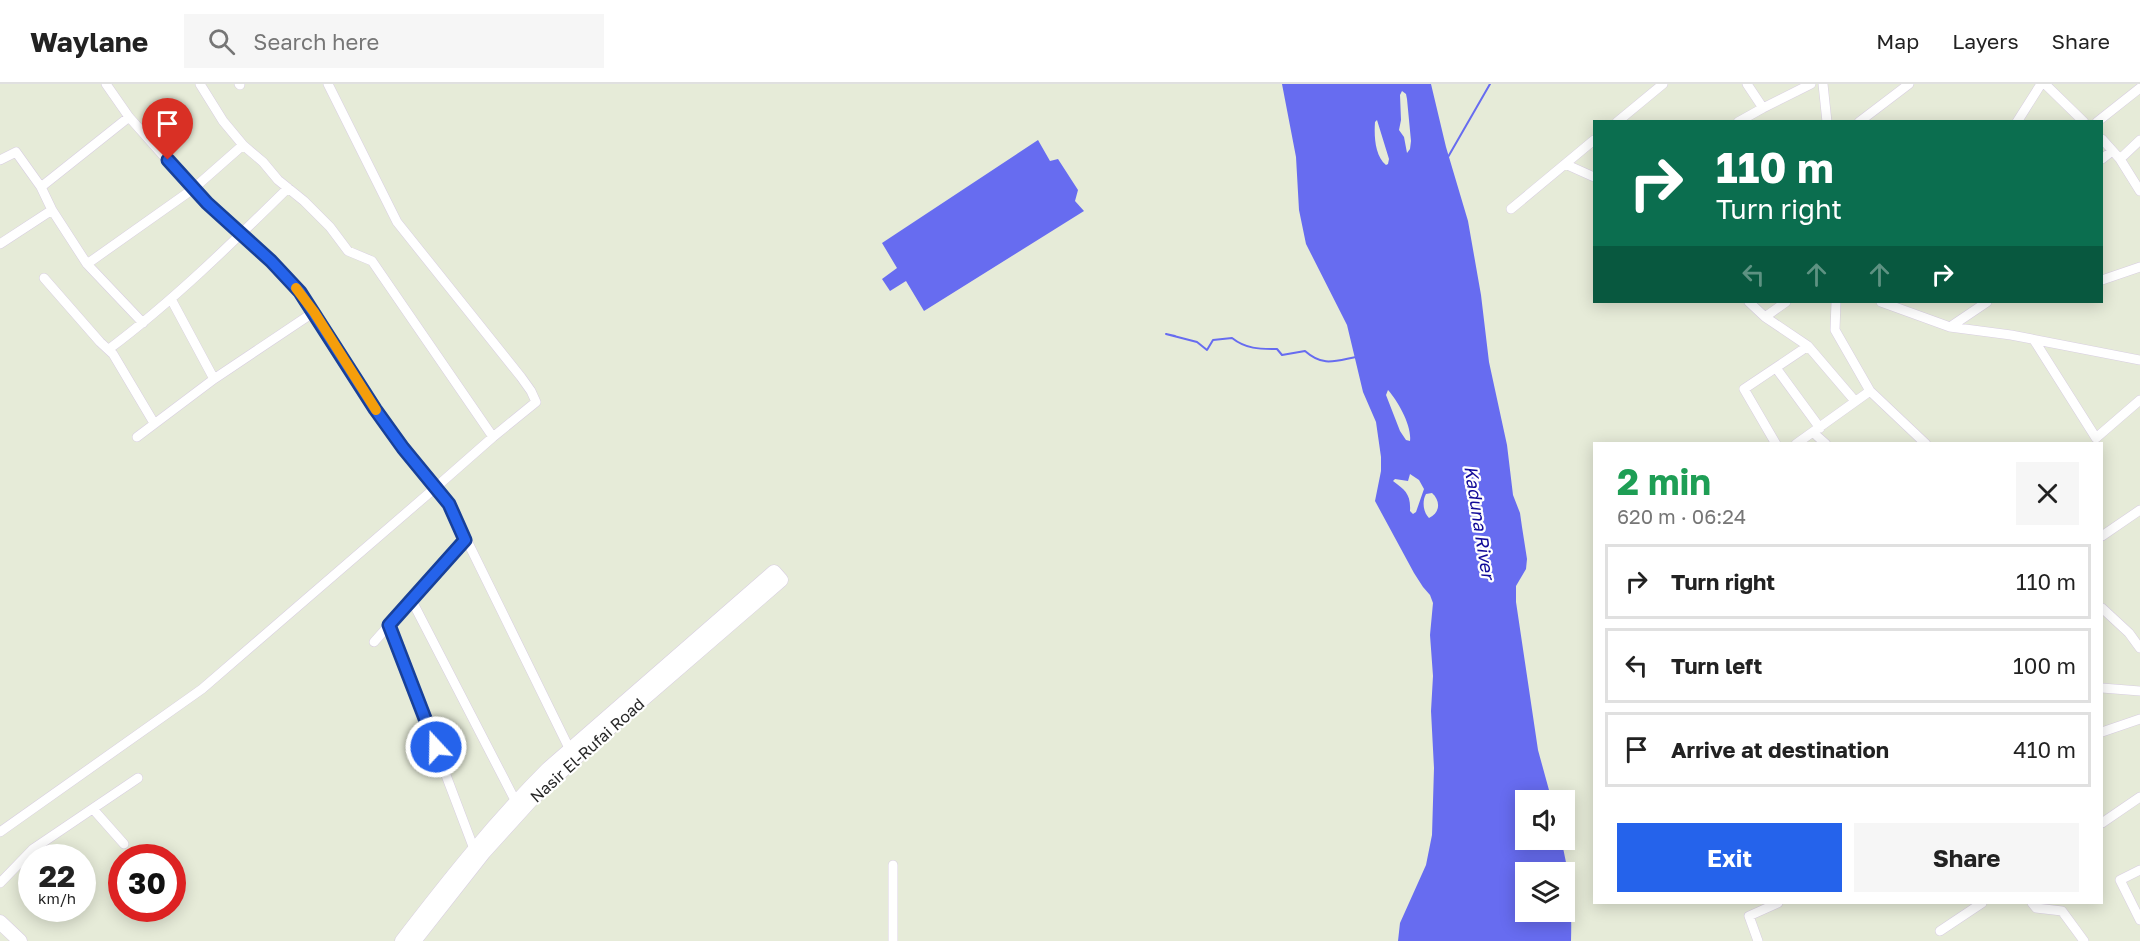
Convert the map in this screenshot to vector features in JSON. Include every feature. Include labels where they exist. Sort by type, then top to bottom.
[{"type":"main road","points":[[671,668],[774,572],[781,580]]},
{"type":"main road","name":"Nasir El-Rufai Road","points":[[402,941],[474,849],[516,802],[570,750],[671,668]]},
{"type":"main road","name":"Nasir El-Rufai Road","points":[[414,941],[484,852],[532,799],[671,668]]},
{"type":"main road","points":[[0,922],[20,941]]},
{"type":"street","points":[[106,84],[129,117],[194,189],[300,292],[375,409],[449,504],[570,750]]},
{"type":"street","points":[[200,84],[223,122],[243,145],[263,162],[278,180],[304,201],[348,251],[372,261],[493,437]]},
{"type":"street","points":[[0,832],[202,689],[536,402],[520,377],[397,222],[328,84]]},
{"type":"street","points":[[1619,120],[1663,84]]},
{"type":"street","points":[[1747,84],[1763,108]]},
{"type":"street","points":[[1742,120],[1811,84]]},
{"type":"street","points":[[1823,84],[1827,120]]},
{"type":"street","points":[[1862,120],[1910,84]]},
{"type":"street","points":[[2018,120],[2043,84],[2083,120]]},
{"type":"street","points":[[2100,120],[2140,88]]},
{"type":"street","points":[[41,187],[129,117]]},
{"type":"street","points":[[2120,159],[2140,140]]},
{"type":"street","points":[[1510,209],[1593,141]]},
{"type":"street","points":[[2103,141],[2120,159],[2140,191]]},
{"type":"street","points":[[87,264],[194,189],[243,145]]},
{"type":"street","points":[[2103,158],[2112,151]]},
{"type":"street","points":[[0,160],[16,152],[41,187],[52,210],[87,264],[143,323]]},
{"type":"street","points":[[1565,164],[1593,177]]},
{"type":"street","points":[[109,349],[171,298],[242,234],[288,188]]},
{"type":"street","points":[[0,244],[52,210]]},
{"type":"street","points":[[2103,280],[2140,267]]},
{"type":"street","points":[[44,278],[100,342],[109,349],[154,423]]},
{"type":"street","points":[[171,298],[214,379]]},
{"type":"street","points":[[1750,303],[1808,346],[1855,401]]},
{"type":"street","points":[[1765,316],[1784,303]]},
{"type":"street","points":[[1836,303],[1835,330],[1870,391],[1924,442]]},
{"type":"street","points":[[1884,303],[1950,327],[2140,360]]},
{"type":"street","points":[[1950,327],[1986,303]]},
{"type":"street","points":[[137,437],[214,379],[314,312]]},
{"type":"street","points":[[2034,340],[2096,438],[2140,400]]},
{"type":"street","points":[[1775,442],[1744,389],[1808,346]]},
{"type":"street","points":[[1776,368],[1825,442]]},
{"type":"street","points":[[1800,442],[1818,432],[1870,391]]},
{"type":"street","points":[[2103,535],[2140,510]]},
{"type":"street","points":[[374,642],[465,540]]},
{"type":"street","points":[[411,600],[516,802]]},
{"type":"street","points":[[2103,609],[2129,633],[2140,648]]},
{"type":"street","points":[[389,625],[474,849]]},
{"type":"street","points":[[2103,688],[2140,692]]},
{"type":"street","points":[[2103,732],[2140,719]]},
{"type":"street","points":[[0,883],[33,849],[138,778]]},
{"type":"street","points":[[2103,822],[2140,797]]},
{"type":"street","points":[[93,809],[124,844]]},
{"type":"street","points":[[892,865],[893,941]]},
{"type":"street","points":[[2140,870],[2120,880],[2140,921]]},
{"type":"street","points":[[1758,941],[1749,916],[1776,904]]},
{"type":"street","points":[[1940,931],[1980,904]]},
{"type":"street","points":[[2033,904],[2036,908],[2062,911],[2084,941]]},
{"type":"water","name":"Kaduna River","points":[[1282,84],[1431,84],[1446,147],[1468,221],[1481,295],[1489,362],[1507,445],[1513,495],[1520,513],[1527,559],[1526,569],[1516,586],[1516,602],[1538,750],[1549,790],[1515,790],[1515,850],[1563,850],[1565,862],[1515,862],[1515,922],[1571,922],[1571,941],[1398,941],[1400,923],[1426,865],[1432,835],[1434,768],[1430,635],[1433,603],[1375,501],[1381,471],[1376,422],[1363,392],[1347,325],[1306,244],[1299,210],[1296,157]],"holes":[[[1402,91],[1406,94],[1407,99],[1411,141],[1407,153],[1404,137],[1399,130]],[[1377,120],[1389,159],[1386,165],[1377,151],[1375,122]],[[1388,390],[1404,414],[1409,428],[1410,441],[1406,440],[1400,431],[1386,395]],[[1410,474],[1419,480],[1424,489],[1416,512],[1413,514],[1410,511],[1406,493],[1393,481],[1395,479],[1408,481]],[[1432,493],[1438,503],[1437,510],[1429,518],[1424,510],[1426,494]]]},
{"type":"water","points":[[1038,140],[1050,161],[1058,159],[1078,190],[1075,201],[1084,211],[924,311],[906,281],[890,291],[882,279],[897,268],[882,243]]},
{"type":"waterway","points":[[1448,157],[1490,84]]},
{"type":"waterway","points":[[1175,336],[1166,334],[1197,342],[1207,350],[1213,340],[1232,338],[1253,348],[1277,349],[1282,355],[1305,351],[1311,356],[1329,362],[1356,357]]},
{"type":"slow traffic","points":[[296,288],[314,312],[376,410]]},
{"type":"route","points":[[168,160],[207,203],[271,261],[300,292],[375,409],[403,448],[449,504],[465,540],[389,625],[436,747]]}]
